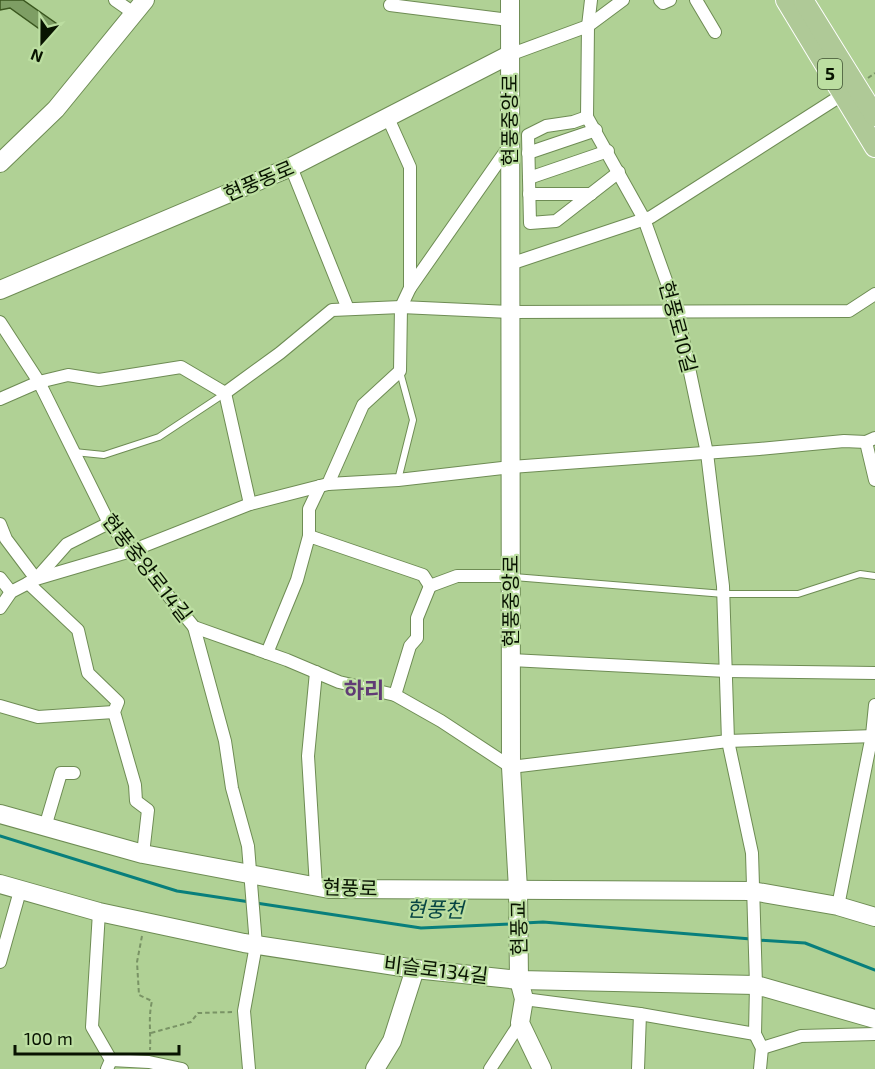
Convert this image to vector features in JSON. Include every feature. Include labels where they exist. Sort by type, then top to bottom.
[{"type":"main road","name":"5","points":[[786,0],[875,147]]},
{"type":"main road","name":"5","points":[[803,0],[875,116]]},
{"type":"street","points":[[0,163],[56,109],[140,7],[115,0]]},
{"type":"street","name":"현풍중앙로","points":[[510,0],[511,767],[518,889]]},
{"type":"street","points":[[591,0],[588,26],[587,117],[573,122],[546,126],[528,135],[530,223],[556,221],[619,172]]},
{"type":"street","points":[[509,55],[588,26],[623,0]]},
{"type":"street","points":[[660,0],[663,3],[670,0]]},
{"type":"street","points":[[696,0],[715,32]]},
{"type":"street","points":[[390,4],[509,20]]},
{"type":"street","name":"현풍동로","points":[[0,290],[291,167],[509,55]]},
{"type":"street","points":[[510,264],[651,217],[842,95]]},
{"type":"street","name":"현풍로10길","points":[[587,117],[644,219],[677,311],[707,453],[724,594],[728,741],[752,853],[756,984],[755,1035]]},
{"type":"street","points":[[388,118],[410,167],[410,288]]},
{"type":"street","points":[[528,153],[596,130]]},
{"type":"street","points":[[267,653],[297,580],[309,536],[309,508],[324,485],[363,405],[400,371],[401,307],[410,288],[510,145]]},
{"type":"street","points":[[529,178],[608,152]]},
{"type":"street","points":[[291,167],[348,309]]},
{"type":"street","points":[[529,194],[591,194]]},
{"type":"street","points":[[225,393],[280,353],[332,310],[401,307],[510,312],[849,310],[875,294]]},
{"type":"street","name":"현풍중앙로14길","points":[[0,322],[39,382],[109,523],[194,627],[339,682],[394,695],[441,721],[511,767]]},
{"type":"street","points":[[0,399],[39,382],[68,375],[99,380],[181,367],[225,393],[250,504]]},
{"type":"street","points":[[0,608],[11,592],[32,581],[131,551],[250,504],[324,485],[398,480],[510,467],[870,440],[875,480]]},
{"type":"street","points":[[32,581],[67,544],[109,523]]},
{"type":"street","points":[[0,524],[5,546],[32,581],[78,630],[88,673],[118,702],[114,712],[135,785],[136,801],[148,810],[143,854]]},
{"type":"street","points":[[309,536],[423,575],[430,586]]},
{"type":"street","points":[[394,695],[410,646],[417,638],[417,618],[430,586],[457,576],[511,576]]},
{"type":"street","points":[[0,578],[11,592]]},
{"type":"street","points":[[194,627],[225,741],[232,788],[248,846],[256,945],[244,1011],[249,1069]]},
{"type":"street","points":[[511,660],[726,671],[875,673]]},
{"type":"street","points":[[316,672],[308,756],[316,887]]},
{"type":"street","points":[[838,906],[873,735],[875,705]]},
{"type":"street","points":[[0,706],[38,717],[114,712]]},
{"type":"street","points":[[511,767],[728,741],[873,735]]},
{"type":"street","points":[[45,827],[61,773],[74,772]]},
{"type":"street","name":"현풍로","points":[[0,814],[143,854],[329,889],[752,891],[838,906],[875,918]]},
{"type":"street","name":"비슬로134길","points":[[0,884],[99,912],[256,945],[415,969],[756,984],[875,1019]]},
{"type":"street","name":"현풍교","points":[[518,889],[519,974]]},
{"type":"street","points":[[0,962],[20,891]]},
{"type":"street","points":[[99,912],[92,1028],[109,1064],[149,1062],[182,1069]]},
{"type":"street","points":[[375,1069],[392,1041],[415,969]]},
{"type":"street","points":[[490,1069],[520,1023],[524,999],[519,974]]},
{"type":"street","points":[[524,999],[640,1014],[755,1035],[762,1048],[760,1069]]},
{"type":"street","points":[[638,1069],[640,1014]]},
{"type":"street","points":[[520,1023],[542,1069]]},
{"type":"street","points":[[762,1048],[801,1036],[875,1034]]},
{"type":"lane","points":[[398,480],[413,420],[400,371]]},
{"type":"lane","points":[[74,452],[104,455],[159,436],[225,393]]},
{"type":"lane","points":[[511,576],[724,594],[798,594],[860,574],[875,576]]},
{"type":"path","points":[[145,922],[137,962],[139,995],[152,1001],[148,1018],[151,1033],[149,1062]]},
{"type":"path","points":[[151,1033],[191,1022],[198,1013],[244,1011]]},
{"type":"building","points":[[0,0],[23,0],[60,26],[48,35],[10,8],[0,10]]},
{"type":"waterway","name":"현풍천","points":[[0,836],[177,891],[250,902]]},
{"type":"waterway","name":"현풍천","points":[[256,903],[421,928],[512,924]]},
{"type":"waterway","name":"현풍천","points":[[524,923],[543,922],[751,939]]},
{"type":"waterway","name":"현풍천","points":[[758,940],[805,943],[875,970]]},
{"type":"district","name":"하리","points":[[364,690]]}]
